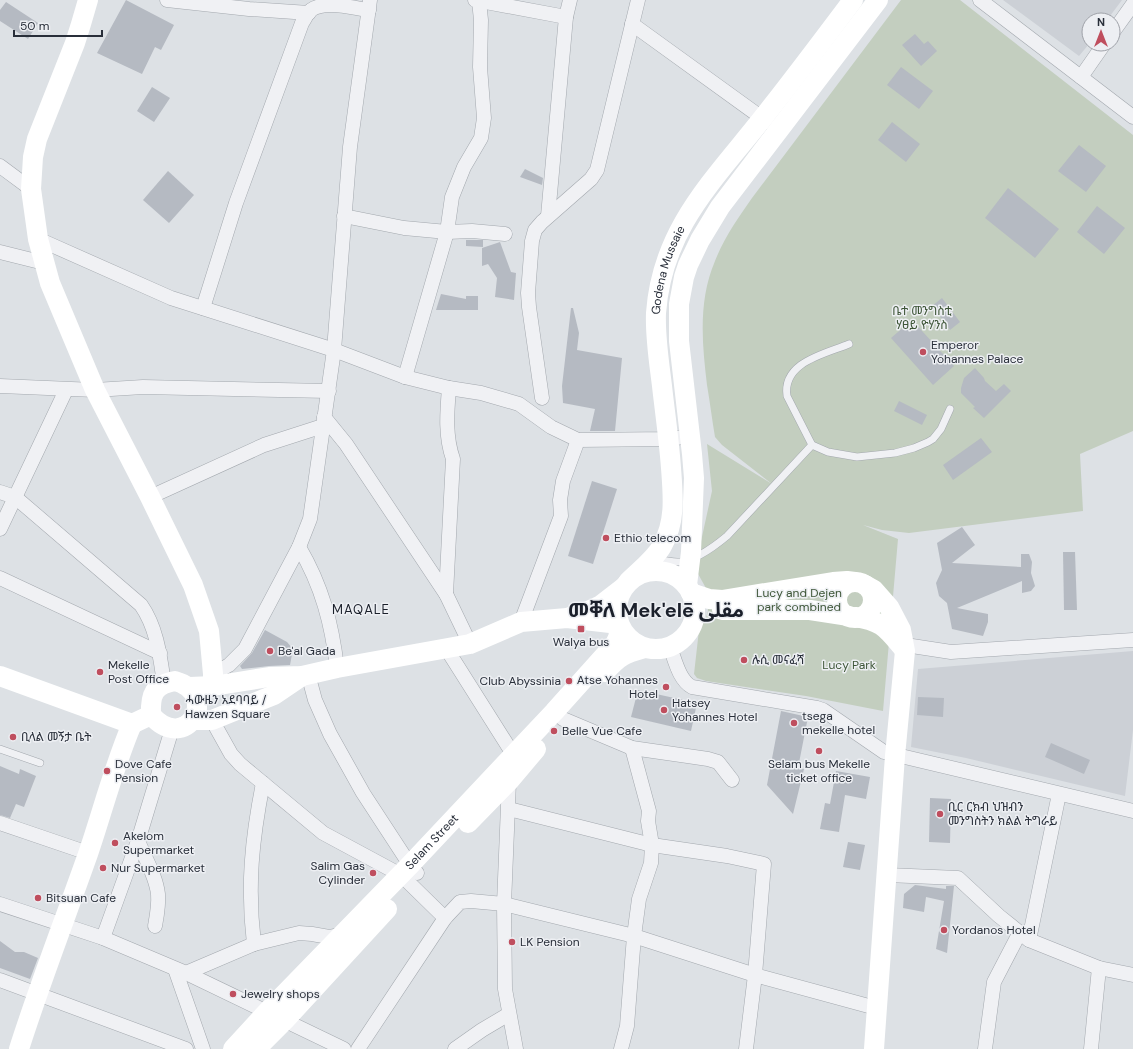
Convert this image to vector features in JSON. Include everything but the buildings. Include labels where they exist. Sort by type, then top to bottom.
[{"type":"street","points":[[88,0],[82,24],[37,139],[32,164],[31,189],[38,239],[50,283],[95,390],[193,584],[209,631],[213,680]]},
{"type":"street","points":[[166,0],[260,10],[308,13]]},
{"type":"street","points":[[405,377],[447,232],[452,197],[464,167],[481,138],[484,118],[480,67],[481,20],[477,0],[566,17]]},
{"type":"street","points":[[548,216],[566,17],[570,0]]},
{"type":"street","points":[[542,398],[528,293],[532,241],[535,230],[548,216],[592,179],[597,170],[638,0]]},
{"type":"street","name":"Godena Mussaie","points":[[625,585],[652,559],[661,548],[670,527],[673,514],[669,439],[656,331],[658,298],[664,266],[676,235],[691,209],[853,0]]},
{"type":"street","name":"Godena Mussaie","points":[[689,589],[694,491],[693,464],[678,329],[679,304],[684,277],[694,252],[717,212],[878,0]]},
{"type":"street","points":[[980,0],[1133,117]]},
{"type":"street","points":[[203,308],[238,196],[302,23],[308,13],[318,6],[332,4],[370,5],[350,147],[334,350],[310,519],[299,547],[245,649],[213,680]]},
{"type":"street","points":[[1121,21],[1133,4]]},
{"type":"street","points":[[632,24],[779,130]]},
{"type":"street","points":[[1081,77],[1098,52]]},
{"type":"street","points":[[0,166],[31,189]]},
{"type":"street","points":[[344,216],[404,228],[447,232],[472,231],[505,234]]},
{"type":"street","points":[[38,239],[171,298],[334,350],[405,377],[519,404],[551,427],[578,440],[669,439],[690,436]]},
{"type":"street","points":[[0,252],[44,263]]},
{"type":"street","points":[[0,386],[66,390],[143,387],[329,391]]},
{"type":"street","points":[[446,594],[453,459],[448,447],[447,426],[449,388]]},
{"type":"street","points":[[0,528],[66,390]]},
{"type":"street","points":[[150,497],[264,445],[324,422]]},
{"type":"street","points":[[324,422],[346,444],[446,594],[470,644]]},
{"type":"street","points":[[521,622],[561,516],[560,500],[563,481],[578,440]]},
{"type":"street","points":[[0,492],[15,497],[141,605],[151,621],[160,653],[164,683]]},
{"type":"street","points":[[299,547],[308,562],[328,614],[334,639],[337,668]]},
{"type":"street","points":[[567,618],[601,605],[642,573],[658,571],[674,575],[689,589],[709,599],[722,600],[847,581],[860,583],[874,590],[889,607],[901,630],[903,647],[888,875],[876,1008],[874,1049]]},
{"type":"street","points":[[0,578],[160,653]]},
{"type":"street","points":[[848,583],[860,583],[871,592],[873,598],[872,605],[867,613],[862,616],[852,617],[841,610],[838,605],[837,598],[839,592],[848,583]]},
{"type":"street","points":[[625,585],[616,603],[616,612],[619,625],[624,634],[630,640],[645,648]]},
{"type":"street","points":[[446,648],[520,757],[559,715],[617,658],[632,651],[645,648],[662,649],[670,647],[686,635],[693,624],[695,616],[695,608],[689,589]]},
{"type":"street","points":[[695,616],[708,611],[730,609],[810,610],[877,622],[889,631],[903,647],[951,652],[1133,640]]},
{"type":"street","points":[[190,687],[213,680],[305,675],[470,644],[521,622],[567,618],[619,625]]},
{"type":"street","points":[[559,715],[615,644],[618,638],[619,625]]},
{"type":"street","points":[[670,647],[683,680],[687,685],[692,687],[817,708],[823,710],[884,752],[896,756],[1133,811]]},
{"type":"street","points":[[305,675],[274,695],[202,720],[187,725],[180,728],[172,729],[164,727],[151,715],[150,702],[153,694],[164,683],[175,682],[190,687],[195,694],[198,705],[196,713],[202,720],[231,754],[264,783],[323,833],[410,874]]},
{"type":"street","points":[[305,675],[330,734],[410,874],[445,918]]},
{"type":"street","points":[[0,676],[132,724]]},
{"type":"street","points":[[19,1049],[37,994],[88,853],[120,752],[132,724],[151,715]]},
{"type":"street","points":[[559,715],[632,748],[708,759],[718,762],[732,780]]},
{"type":"street","points":[[103,938],[138,841],[172,729]]},
{"type":"street","points":[[621,1049],[627,1026],[634,936],[639,899],[652,863],[652,845],[648,821],[649,811],[632,748]]},
{"type":"street","name":"Selam Street","points":[[233,1049],[267,1012],[345,933],[509,781],[520,757]]},
{"type":"street","name":"Selam Street","points":[[256,1049],[285,1020],[410,874],[520,757]]},
{"type":"street","points":[[509,781],[504,904],[505,989],[516,1049]]},
{"type":"street","points":[[254,944],[250,904],[251,867],[255,826],[264,783]]},
{"type":"street","points":[[986,1049],[994,982],[1024,937],[1059,794]]},
{"type":"street","points":[[509,810],[652,845],[727,856],[764,864],[755,975],[746,1049]]},
{"type":"street","points":[[0,823],[88,853]]},
{"type":"street","points":[[138,841],[151,870],[158,893],[158,909],[155,926]]},
{"type":"street","points":[[888,875],[958,878],[1024,937],[1099,968],[1133,975]]},
{"type":"street","points":[[358,1049],[445,918],[460,902],[471,901],[504,904],[634,936],[755,975],[876,1008]]},
{"type":"street","points":[[0,904],[103,938],[181,971],[344,1049]]},
{"type":"street","points":[[181,971],[254,944],[299,933],[329,938],[345,933]]},
{"type":"street","points":[[1091,1049],[1099,968]]},
{"type":"street","points":[[181,971],[203,1049]]},
{"type":"street","points":[[0,980],[186,1049]]},
{"type":"street","points":[[454,1049],[509,1014]]},
{"type":"lane","points":[[848,344],[802,364],[788,378],[786,390],[787,396],[812,445],[828,452],[856,456],[888,455],[905,451],[933,439],[942,429],[950,410]]},
{"type":"lane","points":[[652,559],[674,562],[685,561],[712,548],[727,536],[812,445]]},
{"type":"lane","points":[[0,749],[40,763]]},
{"type":"shaded area","points":[[1003,0],[1122,0],[1113,12],[1081,12],[1081,52],[1082,52],[1079,56]]},
{"type":"shaded area","points":[[1133,651],[1133,730],[1125,796],[966,758],[911,747],[918,669]]},
{"type":"green space","name":"ቤተ መንግስቲ ሃፀይ ዮሃንስ","points":[[901,0],[960,0],[1133,135],[1133,431],[1080,454],[1083,511],[909,533],[882,530],[863,525],[898,539],[883,711],[806,696],[706,681],[697,678],[694,674],[699,630],[705,621],[708,611],[707,590],[697,572],[698,555],[712,491],[707,444],[772,484],[722,445],[715,437],[705,369],[703,338],[704,307],[710,276],[723,244],[752,198]]},
{"type":"place","name":"Emperor Yohannes Palace","points":[[923,352]]},
{"type":"place","name":"Ethio telecom","points":[[606,538]]},
{"type":"place","name":"Walya bus","points":[[581,629]]},
{"type":"place","name":"Be'al Gada","points":[[270,651]]},
{"type":"place","name":"ሉሲ መናፈሻ","points":[[744,660]]},
{"type":"place","name":"Mekelle Post Office","points":[[100,672]]},
{"type":"place","name":"Club Abyssinia","points":[[569,681]]},
{"type":"place","name":"Atse Yohannes Hotel","points":[[666,687]]},
{"type":"place","name":"ሓውዜን አደባባይ / Hawzen Square","points":[[177,707]]},
{"type":"place","name":"Hatsey Yohannes Hotel","points":[[664,710]]},
{"type":"place","name":"tsega mekelle hotel","points":[[794,723]]},
{"type":"place","name":"Belle Vue Cafe","points":[[554,731]]},
{"type":"place","name":"ቢላል መኝታ ቤት","points":[[13,737]]},
{"type":"place","name":"Selam bus Mekelle ticket office","points":[[819,751]]},
{"type":"place","name":"Dove Cafe Pension","points":[[107,771]]},
{"type":"place","name":"ቢር ርክብ ህዝብን መንግስትን ክልል ትግራይ","points":[[940,814]]},
{"type":"place","name":"Akelom Supermarket","points":[[115,843]]},
{"type":"place","name":"Nur Supermarket","points":[[103,868]]},
{"type":"place","name":"Salim Gas Cylinder","points":[[373,873]]},
{"type":"place","name":"Bitsuan Cafe","points":[[38,898]]},
{"type":"place","name":"Yordanos Hotel","points":[[944,930]]},
{"type":"place","name":"LK Pension","points":[[512,942]]},
{"type":"place","name":"Jewelry shops","points":[[233,994]]},
{"type":"district","name":"MAQALE","points":[[361,609]]},
{"type":"district","name":"መቐለ Mek'elē مقلى","points":[[656,610]]},
{"type":"park label","name":"Lucy and Dejen park combined","points":[[799,600]]},
{"type":"park label","name":"Lucy Park","points":[[849,665]]}]
